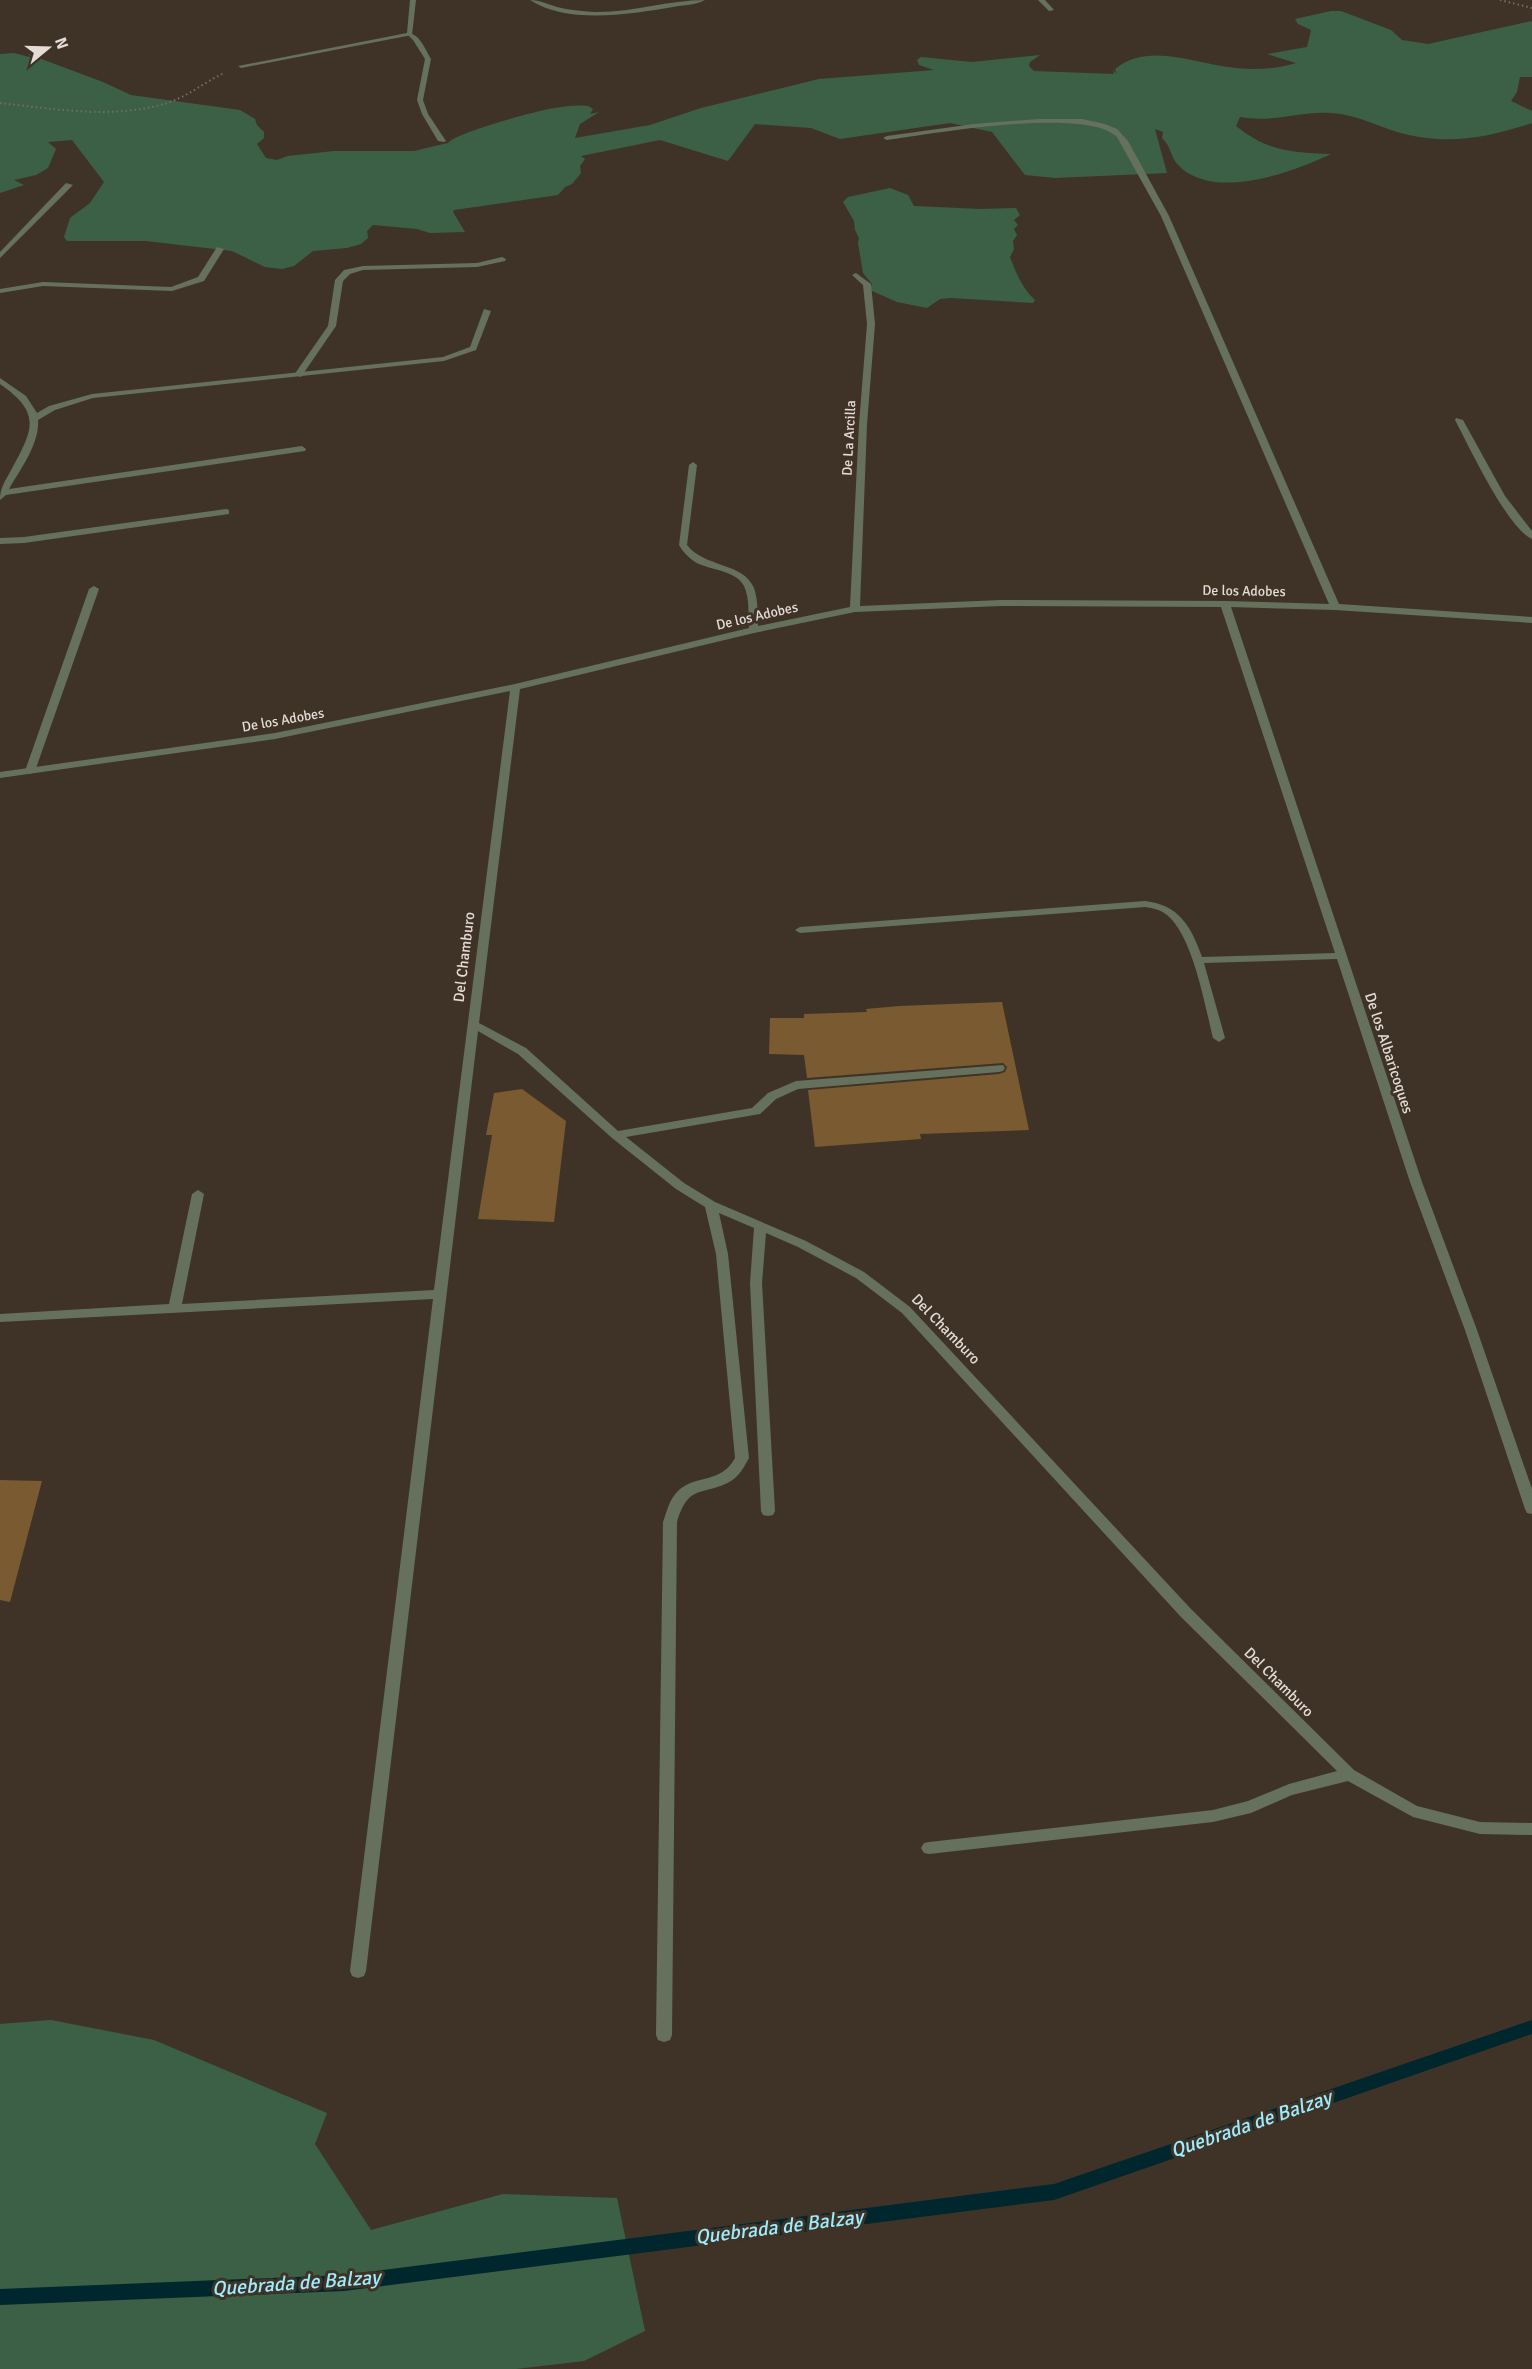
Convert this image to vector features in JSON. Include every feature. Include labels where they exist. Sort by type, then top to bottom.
[{"type":"street","points":[[410,34],[413,0]]},
{"type":"street","points":[[533,0],[549,8],[573,13],[599,14],[702,0]]},
{"type":"street","points":[[1041,0],[1051,10]]},
{"type":"street","points":[[241,66],[410,34]]},
{"type":"street","points":[[410,34],[416,39],[428,59],[420,100],[424,114],[442,141]]},
{"type":"street","points":[[886,138],[1045,120],[1090,122],[1105,125],[1117,132],[1165,216],[1335,607]]},
{"type":"street","points":[[0,256],[69,185]]},
{"type":"street","points":[[0,291],[43,284],[172,289],[201,279],[220,249]]},
{"type":"street","points":[[298,375],[332,326],[339,280],[346,272],[363,268],[477,265],[502,260]]},
{"type":"street","name":"De La Arcilla","points":[[855,609],[862,424],[872,324],[867,284],[856,274]]},
{"type":"street","points":[[35,418],[52,408],[92,396],[457,356],[473,348],[487,311]]},
{"type":"street","points":[[0,380],[27,402],[35,418],[34,434],[1,495]]},
{"type":"street","points":[[1459,420],[1500,492],[1532,536]]},
{"type":"street","points":[[1,495],[302,449]]},
{"type":"street","points":[[693,465],[683,545],[688,554],[697,561],[734,573],[744,579],[749,588],[754,630]]},
{"type":"street","points":[[0,541],[226,512]]},
{"type":"street","points":[[30,771],[94,589]]},
{"type":"street","name":"De los Adobes","points":[[0,775],[275,736],[515,687],[754,630],[855,609],[1001,603],[1225,604],[1335,607],[1532,620]]},
{"type":"street","name":"De los Albaricoques","points":[[1225,604],[1416,1182],[1471,1330],[1532,1509]]},
{"type":"street","name":"Del Chamburo","points":[[515,687],[473,1024],[522,1050],[616,1135],[680,1186],[711,1205],[802,1244],[860,1275],[906,1310],[1186,1613],[1349,1774],[1413,1811],[1480,1828],[1532,1829]]},
{"type":"street","points":[[800,930],[1145,904],[1161,906],[1174,914],[1183,927],[1198,960],[1219,1038]]},
{"type":"street","points":[[1198,960],[1341,956]]},
{"type":"street","points":[[358,1971],[473,1024]]},
{"type":"street","points":[[616,1135],[756,1111],[772,1096],[796,1085],[999,1068]]},
{"type":"street","points":[[176,1308],[198,1194]]},
{"type":"street","points":[[664,2035],[670,1522],[672,1508],[682,1494],[693,1487],[728,1478],[738,1470],[742,1458],[722,1254],[711,1205]]},
{"type":"street","points":[[760,1227],[756,1283],[768,1511]]},
{"type":"street","points":[[0,1318],[439,1294]]},
{"type":"street","points":[[929,1848],[1213,1816],[1251,1807],[1289,1790],[1349,1774]]},
{"type":"path","points":[[1500,0],[1532,8]]},
{"type":"path","points":[[0,103],[82,111],[122,110],[167,103],[241,66]]},
{"type":"green space","points":[[1341,11],[1391,30],[1402,40],[1428,44],[1532,21],[1532,77],[1520,77],[1517,92],[1511,101],[1532,111],[1532,123],[1482,136],[1432,139],[1397,132],[1339,114],[1319,113],[1264,119],[1240,117],[1236,126],[1269,146],[1304,153],[1331,154],[1296,169],[1232,183],[1193,176],[1178,165],[1162,138],[1163,132],[1155,129],[1167,173],[1055,178],[1025,175],[992,132],[950,123],[840,139],[811,128],[755,124],[728,161],[660,140],[581,156],[585,159],[580,166],[581,173],[558,195],[454,210],[465,232],[430,233],[417,229],[373,225],[367,231],[368,238],[361,244],[347,248],[313,251],[294,266],[282,269],[265,267],[232,251],[146,241],[67,241],[64,237],[70,218],[90,203],[104,182],[72,140],[48,142],[56,149],[48,168],[36,175],[14,180],[24,185],[0,193],[0,54],[14,53],[33,58],[28,54],[131,95],[240,110],[255,119],[264,132],[264,138],[257,144],[266,158],[277,160],[288,156],[334,151],[414,151],[448,143],[480,128],[546,110],[567,106],[588,106],[593,109],[590,114],[599,112],[580,124],[575,138],[650,125],[701,108],[819,79],[934,70],[919,65],[917,60],[921,57],[972,62],[1040,55],[1030,62],[1029,66],[1034,71],[1114,74],[1113,70],[1117,74],[1115,69],[1129,61],[1158,56],[1236,68],[1274,68],[1296,63],[1267,54],[1307,47],[1311,30],[1298,24],[1295,19]]},
{"type":"green space","points":[[890,188],[908,195],[914,206],[1016,208],[1020,215],[1014,220],[1018,225],[1014,229],[1017,235],[1013,241],[1014,249],[1010,257],[1023,285],[1035,300],[1033,303],[951,298],[940,299],[927,308],[897,302],[870,290],[872,284],[863,273],[859,238],[854,221],[843,202],[848,197]]},
{"type":"green space","points":[[51,2020],[154,2040],[327,2113],[315,2144],[371,2230],[503,2194],[617,2198],[645,2331],[584,2361],[516,2369],[0,2369],[0,2024]]},
{"type":"building","points":[[1002,1002],[1029,1130],[920,1134],[921,1139],[815,1147],[808,1090],[999,1074],[1005,1072],[1007,1067],[1003,1063],[807,1078],[804,1055],[769,1054],[770,1018],[804,1018],[804,1014],[867,1012],[866,1009],[899,1006]]},
{"type":"building","points":[[522,1089],[566,1121],[554,1222],[478,1219],[492,1135],[486,1135],[494,1093]]},
{"type":"building","points":[[0,1480],[42,1481],[10,1602],[0,1600]]},
{"type":"waterway","name":"Quebrada de Balzay","points":[[0,2297],[344,2283],[1054,2192],[1532,2027]]}]
